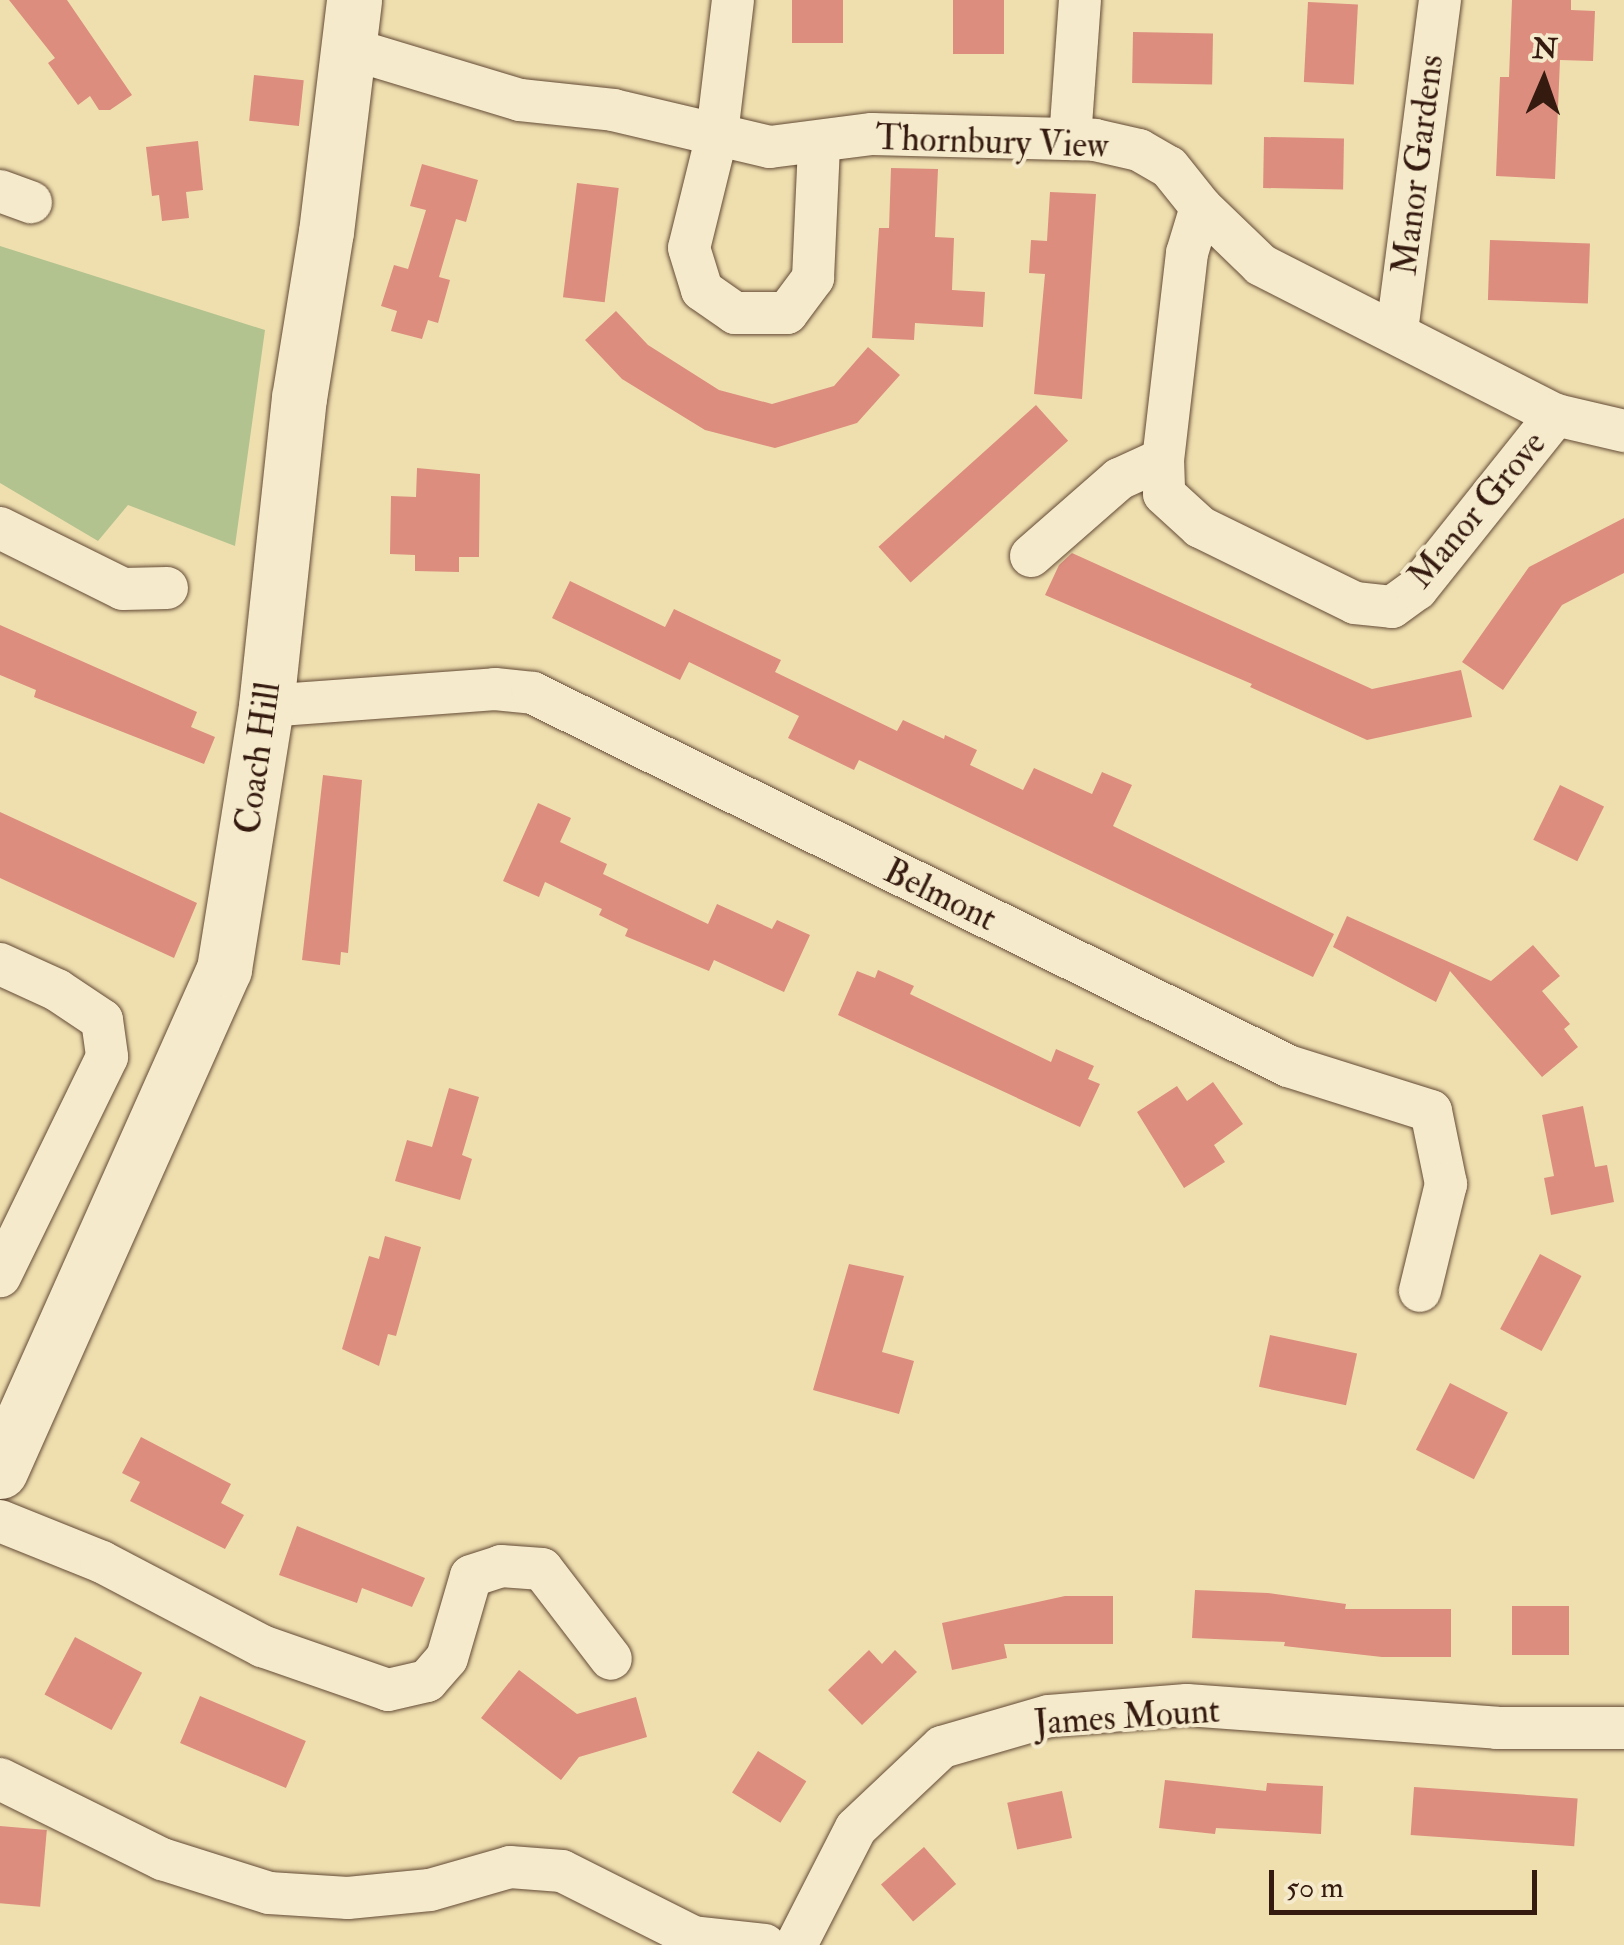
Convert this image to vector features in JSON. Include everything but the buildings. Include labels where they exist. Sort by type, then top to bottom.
[{"type":"street","points":[[733,0],[716,135],[689,248],[702,290],[735,313],[787,313],[812,278],[819,144]]},
{"type":"street","points":[[1070,139],[1080,0]]},
{"type":"street","name":"Manor Gardens","points":[[1397,330],[1440,0]]},
{"type":"street","name":"Thornbury View","points":[[351,24],[520,100],[613,110],[770,147],[819,144],[872,134],[1070,139],[1139,150],[1169,166],[1202,208],[1261,265],[1397,330],[1556,415],[1624,431]]},
{"type":"street","name":"Coach Hill","points":[[0,1471],[224,969],[266,706],[299,398],[326,232],[351,24]]},
{"type":"street","name":"Manor Grove","points":[[1202,208],[1186,253],[1163,459],[1164,494],[1200,527],[1356,603],[1392,607],[1417,589],[1556,415]]},
{"type":"street","points":[[1031,556],[1119,479],[1163,459]]},
{"type":"street","points":[[0,528],[124,589],[167,588]]},
{"type":"street","name":"Belmont","points":[[266,706],[494,689],[533,693],[1288,1066],[1431,1111],[1446,1184],[1420,1291]]},
{"type":"street","points":[[0,964],[57,990],[102,1020],[107,1058],[0,1276]]},
{"type":"street","points":[[0,1521],[102,1562],[262,1646],[388,1690],[427,1681],[447,1658],[471,1576],[501,1566],[542,1569],[611,1660]]},
{"type":"street","name":"James Mount","points":[[796,1945],[856,1828],[942,1747],[1049,1716],[1187,1704],[1496,1728],[1624,1728]]},
{"type":"street","points":[[0,1779],[162,1858],[269,1892],[348,1898],[430,1890],[510,1867],[562,1871],[656,1932],[764,1945]]},
{"type":"green space","points":[[0,246],[265,330],[235,546],[128,505],[98,541],[0,483]]}]
